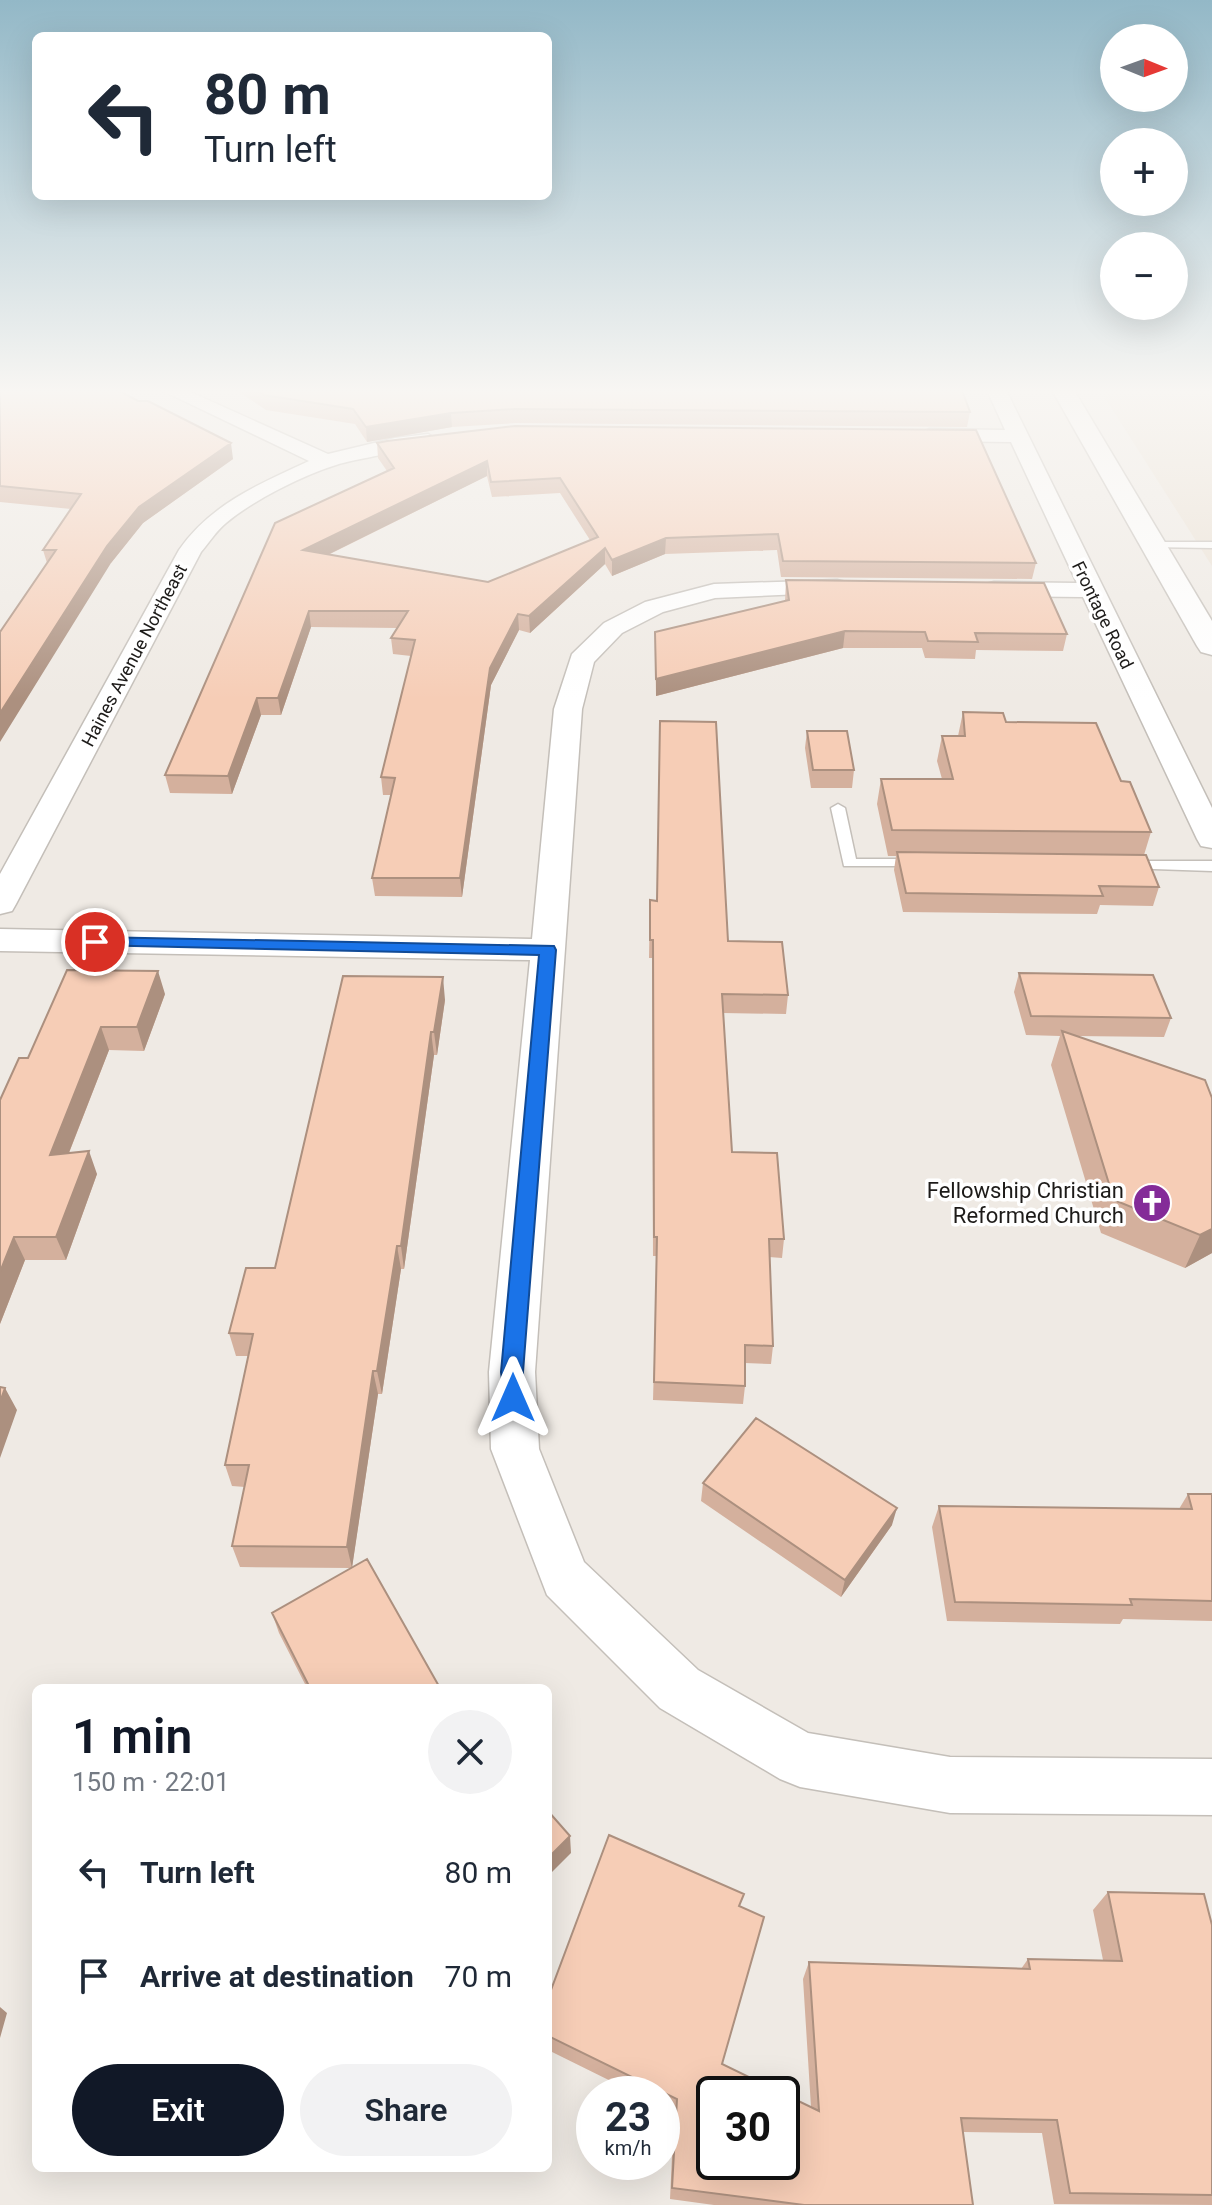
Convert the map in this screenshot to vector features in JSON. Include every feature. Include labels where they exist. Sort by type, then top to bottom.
[{"type":"street","name":"Haines Avenue Northeast","points":[[0,904],[191,550],[217,519],[258,493]]},
{"type":"street","name":"Frontage Road","points":[[1045,493],[1212,839]]},
{"type":"street","points":[[1123,493],[1212,646]]},
{"type":"street","points":[[866,588],[789,587],[714,591],[654,607],[613,628],[581,660],[568,709],[512,1372],[515,1449],[565,1578],[679,1689],[800,1759],[950,1785],[1212,1787]]},
{"type":"street","points":[[974,589],[1090,590]]},
{"type":"street","points":[[0,940],[548,950]]},
{"type":"lane","points":[[1153,545],[1212,545]]},
{"type":"lane","points":[[838,808],[849,863],[928,863]]},
{"type":"lane","points":[[1119,865],[1212,866]]},
{"type":"shaded area","points":[[1165,493],[1212,493],[1212,566]]},
{"type":"building","points":[[70,493],[159,493],[139,507],[107,546],[0,713],[0,632],[56,550],[43,550],[81,494]]},
{"type":"building","points":[[340,493],[421,493],[303,550],[488,582],[598,537],[570,493],[1004,493],[1036,563],[783,561],[778,534],[666,538],[612,560],[605,548],[529,616],[518,614],[490,668],[460,878],[372,878],[395,778],[381,777],[415,640],[391,638],[408,611],[309,611],[278,698],[257,698],[228,776],[165,775],[275,523]]},
{"type":"building","points":[[786,580],[1044,583],[1067,634],[975,633],[978,642],[928,641],[925,632],[845,631],[656,679],[655,632],[789,600]]},
{"type":"building","points":[[963,712],[1003,713],[1006,722],[1096,723],[1121,781],[1130,782],[1151,832],[892,830],[881,779],[953,779],[942,736],[965,736]]},
{"type":"building","points":[[660,721],[716,722],[728,941],[782,942],[788,995],[722,994],[732,1152],[777,1153],[784,1239],[769,1239],[773,1346],[745,1345],[745,1386],[654,1382],[657,1237],[654,1237],[653,940],[650,940],[650,900],[657,901]]},
{"type":"building","points":[[807,731],[847,731],[854,770],[813,770]]},
{"type":"building","points":[[897,852],[1146,855],[1159,887],[1099,886],[1103,896],[906,893]]},
{"type":"building","points":[[67,970],[158,971],[137,1027],[101,1027],[50,1155],[89,1151],[56,1237],[14,1237],[0,1272],[0,1100],[19,1058],[28,1058]]},
{"type":"building","points":[[1019,973],[1153,975],[1171,1018],[1031,1016]]},
{"type":"building","points":[[343,976],[443,977],[434,1032],[431,1032],[401,1246],[397,1246],[377,1371],[373,1371],[347,1547],[232,1546],[249,1465],[225,1465],[253,1334],[229,1333],[246,1268],[275,1268]]},
{"type":"building","name":"Fellowship Christian Reformed Church","points":[[1062,1031],[1205,1080],[1212,1098],[1212,1229],[1200,1235],[1114,1200]]},
{"type":"building","points":[[756,1418],[897,1508],[845,1580],[703,1483]]},
{"type":"building","points":[[1188,1494],[1212,1494],[1212,1601],[1130,1599],[1132,1605],[955,1602],[939,1506],[1192,1509]]},
{"type":"building","points":[[367,1559],[438,1684],[308,1684],[272,1613]]},
{"type":"building","points":[[552,1816],[570,1836],[552,1854]]},
{"type":"building","points":[[609,1835],[744,1894],[739,1906],[764,1917],[722,2064],[747,2076],[696,2076],[696,2180],[800,2180],[800,2102],[819,2111],[809,1962],[1030,1969],[1028,1959],[1122,1961],[1108,1892],[1204,1894],[1212,1925],[1212,2195],[1070,2193],[1057,2120],[961,2118],[973,2205],[804,2205],[672,2188],[672,2180],[680,2180],[680,2076],[630,2076],[552,2038],[552,1987]]},
{"type":"place","name":"Fellowship Christian Reformed Church","points":[[1152,1203]]},
{"type":"route","points":[[95,942],[548,950],[512,1372],[513,1398]]}]
